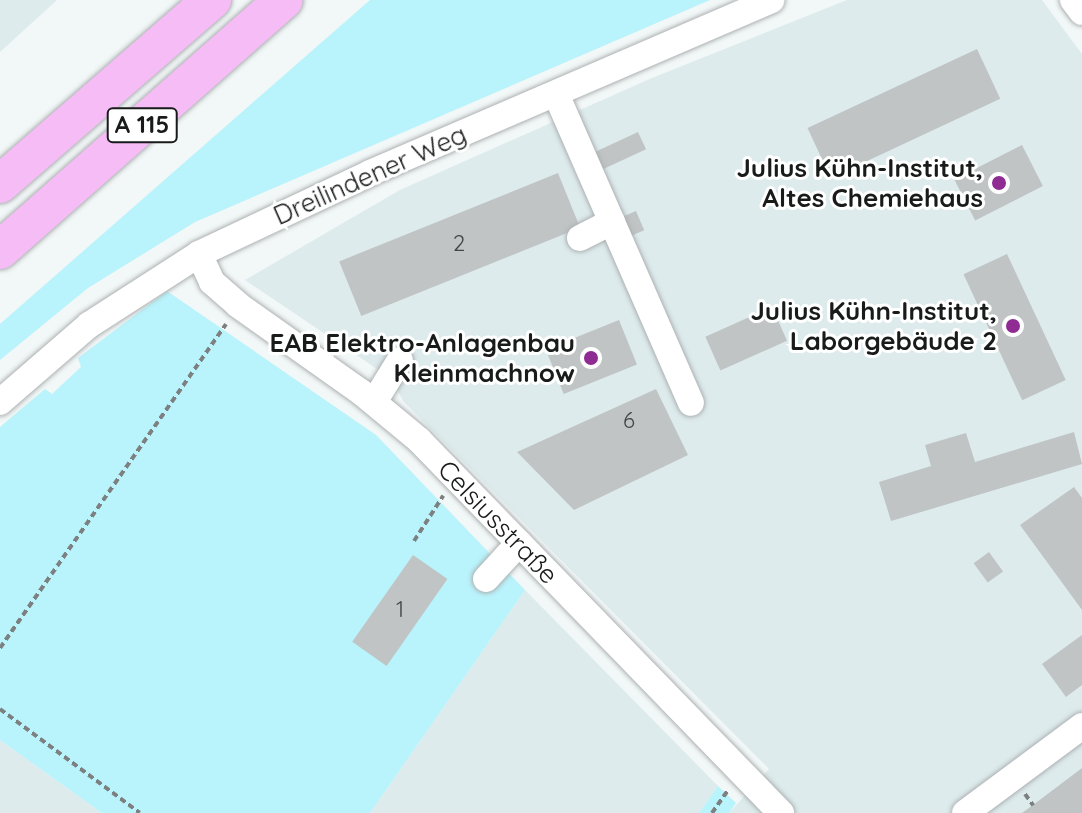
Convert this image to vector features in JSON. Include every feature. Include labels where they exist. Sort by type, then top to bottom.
[{"type":"highway","name":"A 115","points":[[0,184],[212,0]]},
{"type":"highway","name":"A 115","points":[[0,250],[284,0]]},
{"type":"street","name":"Dreilindener Weg","points":[[0,402],[89,325],[199,254],[370,173],[771,0]]},
{"type":"street","points":[[1073,0],[1082,12]]},
{"type":"street","points":[[556,94],[691,403]]},
{"type":"street","points":[[580,238],[612,222]]},
{"type":"street","name":"Celsiusstraße","points":[[199,254],[212,282],[238,305],[374,402],[456,479],[781,813]]},
{"type":"street","points":[[374,402],[400,360]]},
{"type":"street","points":[[486,579],[519,543]]},
{"type":"street","points":[[965,813],[1082,726]]},
{"type":"path","points":[[0,648],[238,305]]},
{"type":"path","points":[[414,541],[456,479]]},
{"type":"path","points":[[0,709],[140,813]]},
{"type":"shaded area","points":[[0,0],[57,0],[0,52]]},
{"type":"shaded area","points":[[370,0],[710,0],[195,222],[88,288],[0,360],[0,324]]},
{"type":"shaded area","points":[[847,0],[1042,0],[1082,54],[1082,813],[729,813],[769,769],[403,401],[392,379],[245,280],[400,190],[652,78]]},
{"type":"shaded area","points":[[167,291],[376,435],[525,590],[370,813],[102,813],[0,740],[0,427],[45,389],[52,394],[81,367],[78,358]]},
{"type":"shaded area","points":[[525,590],[718,786],[699,813],[370,813]]},
{"type":"shaded area","points":[[0,740],[102,813],[0,813]]},
{"type":"shaded area","points":[[718,786],[736,803],[729,813],[699,813]]},
{"type":"building","points":[[977,49],[1000,99],[831,178],[808,128]]},
{"type":"building","points":[[638,132],[646,149],[603,169],[595,152]]},
{"type":"building","name":"Julius Kühn-Institut, Altes Chemiehaus","points":[[1022,145],[1043,186],[975,220],[954,180]]},
{"type":"building","points":[[558,173],[580,228],[361,316],[339,261]]},
{"type":"building","points":[[636,211],[644,230],[629,237],[620,218]]},
{"type":"building","name":"Julius Kühn-Institut, Laborgebäude 2","points":[[1007,254],[1066,380],[1022,400],[963,274]]},
{"type":"building","points":[[772,307],[787,341],[720,370],[705,337]]},
{"type":"building","name":"EAB Elektro-Anlagenbau Kleinmachnow","points":[[619,320],[637,365],[564,394],[546,350]]},
{"type":"building","points":[[656,389],[688,455],[574,510],[517,452]]},
{"type":"building","points":[[1074,432],[1082,464],[891,521],[879,482],[931,466],[925,445],[966,433],[975,462]]},
{"type":"building","points":[[1074,487],[1082,498],[1082,610],[1020,525]]},
{"type":"building","points":[[989,552],[1003,571],[988,583],[974,563]]},
{"type":"building","points":[[413,555],[447,579],[387,666],[352,642]]},
{"type":"building","points":[[1082,635],[1082,685],[1066,697],[1042,664]]},
{"type":"building","points":[[1082,768],[1082,813],[1022,813],[1033,805]]},
{"type":"place","name":"Julius Kühn-Institut, Altes Chemiehaus","points":[[999,183]]},
{"type":"place","name":"Julius Kühn-Institut, Laborgebäude 2","points":[[1013,326]]},
{"type":"place","name":"EAB Elektro-Anlagenbau Kleinmachnow","points":[[591,358]]}]
